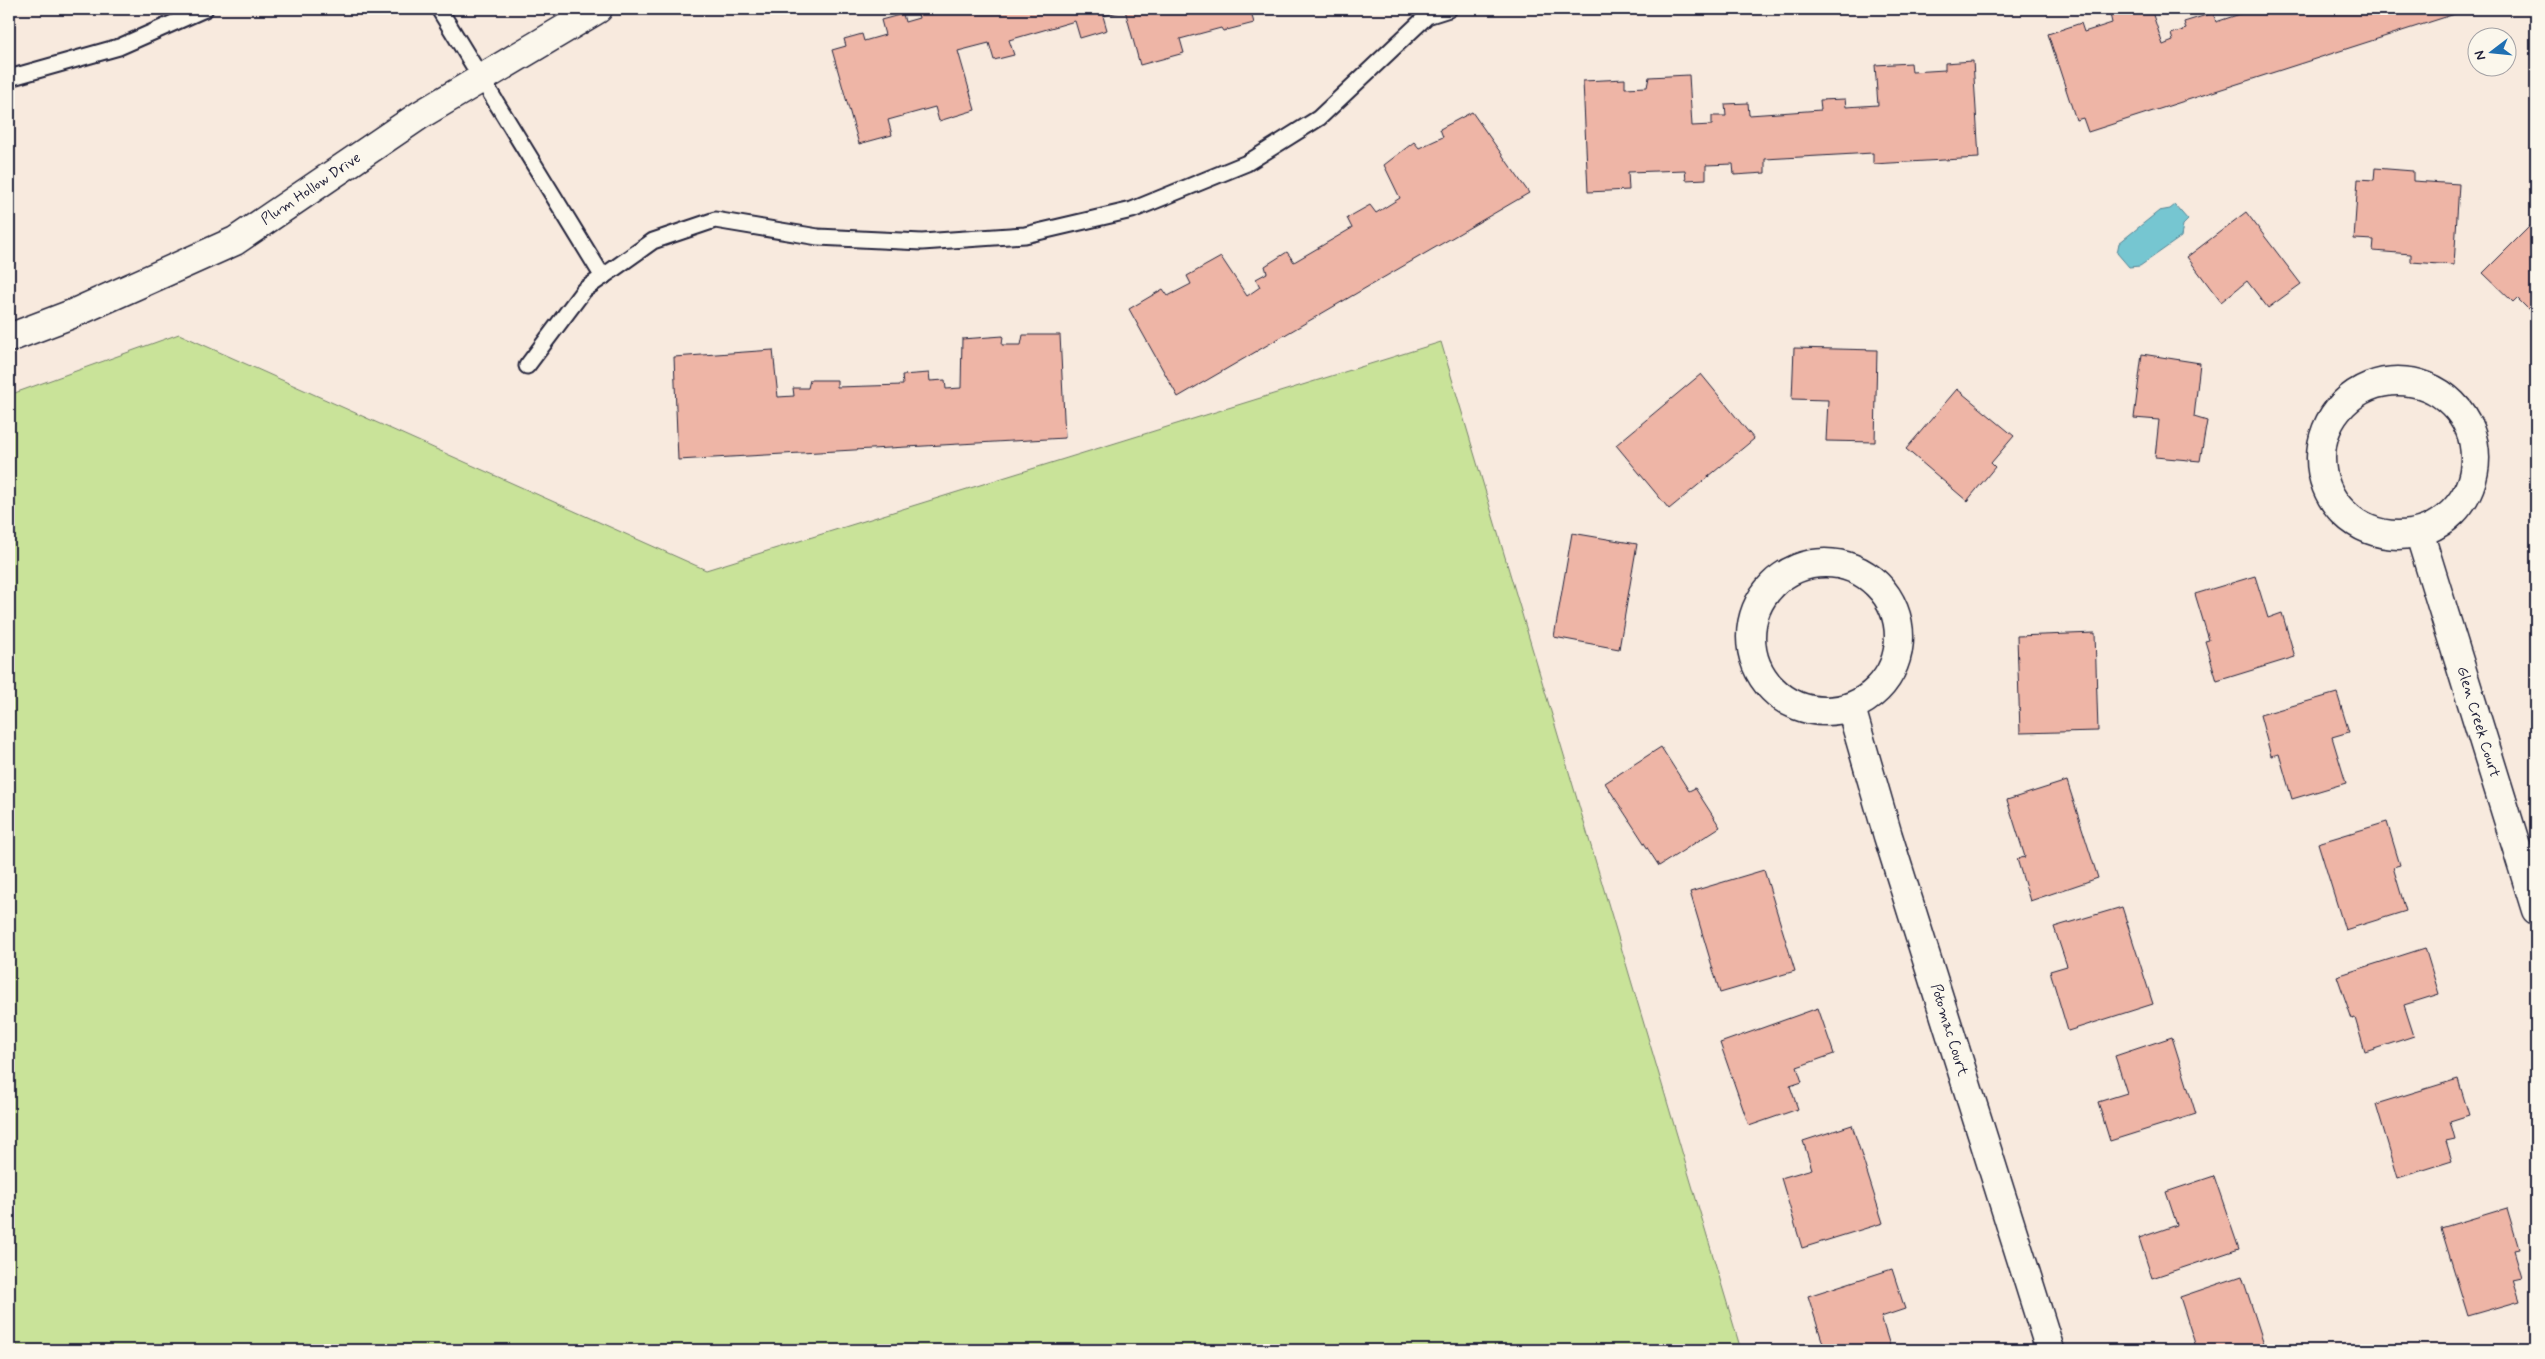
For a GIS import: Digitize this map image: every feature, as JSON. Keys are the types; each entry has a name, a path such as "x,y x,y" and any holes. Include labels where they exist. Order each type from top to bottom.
{"street":[{"name":"Plum Hollow Drive","path":"9,338 72,314 235,241 420,115 598,9"},
{"path":"2377,381 2426,383 2464,414 2477,462 2460,508 2420,535 2370,532 2332,502 2318,454 2336,408 2377,381"},
{"name":"Glen Creek Court","path":"2420,535 2536,910"},
{"path":"1816,562 1852,567 1882,588 1898,620 1898,656 1880,688 1851,708 1815,712 1781,699 1758,672 1750,636 1759,601 1783,574 1816,562"},
{"name":"Potomac Court","path":"1851,708 1888,836 2050,1350"}],"lane":[{"path":"9,78 119,47 205,9"},
{"path":"439,9 603,277"},
{"path":"527,366 584,290 653,241 715,220 818,237 922,242 1025,235 1132,210 1247,163 1319,118 1427,16 1449,9"}],"green space":[{"path":"179,334 706,570 1441,342 1741,1350 9,1350 9,395"}],"water":[{"path":"2175,205 2188,220 2183,225 2181,237 2140,266 2129,267 2117,253 2119,243 2159,211 2170,209"}],"building":[{"path":"1250,9 1254,23 1223,31 1221,28 1180,39 1184,53 1140,65 1125,10 1103,16 1107,30 1080,38 1075,21 1009,40 1014,55 994,60 989,43 958,51 975,110 939,121 935,107 888,120 892,135 859,144 832,50 846,46 844,39 862,34 864,41 885,35 881,20 903,14 905,22 919,18 917,10"},
{"path":"2126,9 2151,9 2163,45 2173,41 2171,34 2186,29 2184,22 2213,13 2216,22 2255,9 2456,9 2458,13 2088,132 2083,118 2076,120 2048,34 2081,23 2084,32 2112,23 2110,14"},
{"path":"1973,61 1979,158 1873,164 1873,153 1765,159 1765,173 1734,175 1733,164 1706,165 1706,179 1686,180 1685,170 1628,172 1629,190 1588,192 1583,81 1625,79 1625,88 1647,87 1649,77 1689,75 1692,126 1712,125 1712,116 1726,116 1725,104 1748,103 1749,115 1821,110 1820,100 1845,99 1846,107 1878,105 1875,65 1911,63 1912,72 1945,70 1945,63"},
{"path":"1472,112 1529,193 1178,397 1129,309 1163,289 1168,296 1191,284 1187,276 1221,257 1247,296 1260,287 1256,279 1267,273 1265,266 1287,252 1294,262 1352,228 1347,218 1370,205 1376,213 1400,198 1384,165 1414,142 1419,148 1443,137 1440,129"},
{"path":"2375,168 2413,171 2413,181 2459,184 2454,265 2411,262 2411,254 2373,251 2374,240 2354,239 2358,179 2374,180"},
{"path":"2246,212 2301,284 2268,308 2247,281 2221,302 2187,257"},
{"path":"2536,220 2536,307 2531,312 2517,298 2513,302 2483,273"},
{"path":"1023,335 1060,335 1065,438 678,460 674,357 773,350 778,397 794,396 793,388 808,388 810,380 837,380 837,387 903,385 902,375 929,373 930,381 945,380 946,389 961,388 962,339 1003,336 1002,345 1021,345"},
{"path":"1794,348 1877,350 1875,442 1826,441 1828,400 1792,399"},
{"path":"2142,354 2200,363 2194,417 2207,421 2200,461 2155,457 2159,420 2134,418"},
{"path":"1701,374 1754,439 1669,509 1616,445"},
{"path":"1957,389 2014,436 1991,463 1995,467 1967,501 1906,449"},
{"path":"1572,533 1637,544 1619,649 1554,637"},
{"path":"2255,576 2268,618 2282,613 2295,657 2217,681 2205,641 2209,640 2195,594"},
{"path":"2095,633 2098,731 2020,733 2017,636"},
{"path":"2337,693 2349,732 2332,737 2346,783 2292,799 2279,754 2271,756 2260,715"},
{"path":"1661,747 1689,791 1695,788 1720,827 1659,866 1605,783"},
{"path":"2067,781 2098,878 2030,901 2017,859 2025,857 2007,800"},
{"path":"2387,822 2400,865 2393,867 2406,911 2345,930 2318,843"},
{"path":"1764,870 1795,971 1720,993 1690,892"},
{"path":"2122,907 2153,1004 2068,1031 2050,971 2067,966 2054,927"},
{"path":"2425,948 2439,994 2404,1005 2414,1036 2365,1052 2355,1018 2352,1019 2337,976"},
{"path":"1818,1008 1834,1054 1797,1067 1802,1082 1790,1086 1798,1109 1749,1126 1720,1043"},
{"path":"2172,1037 2196,1114 2110,1141 2098,1102 2127,1093 2115,1056"},
{"path":"2458,1079 2469,1115 2450,1121 2455,1139 2446,1141 2452,1161 2398,1178 2376,1104"},
{"path":"1852,1125 1883,1223 1802,1248 1781,1178 1812,1169 1803,1141"},
{"path":"2214,1176 2239,1249 2152,1278 2139,1238 2177,1225 2166,1192"},
{"path":"2507,1208 2519,1249 2514,1250 2522,1277 2513,1279 2520,1301 2468,1316 2441,1228"},
{"path":"1892,1269 1905,1309 1881,1317 1891,1349 1825,1350 1808,1296"},
{"path":"2242,1276 2266,1350 2197,1350 2180,1297"}]}
